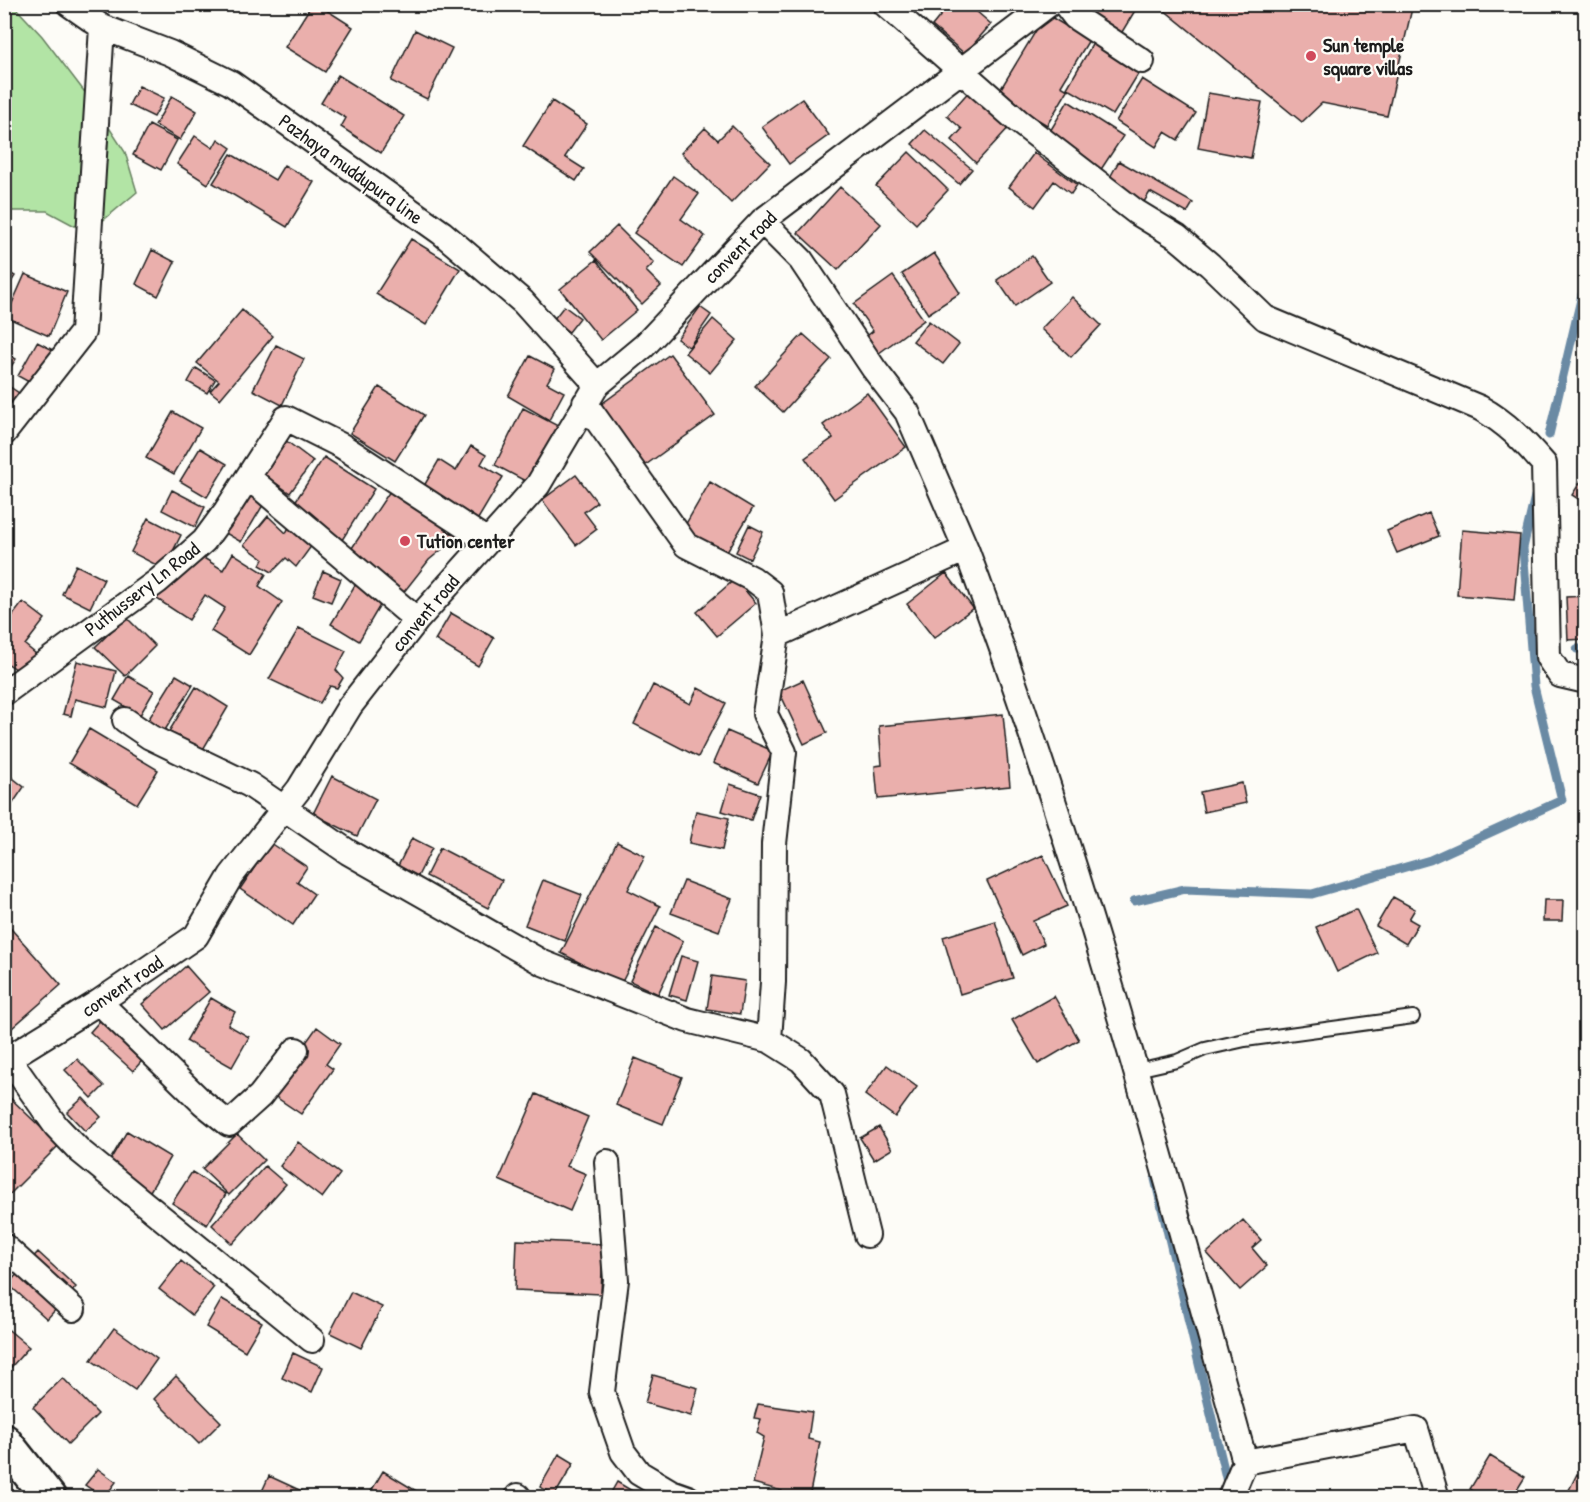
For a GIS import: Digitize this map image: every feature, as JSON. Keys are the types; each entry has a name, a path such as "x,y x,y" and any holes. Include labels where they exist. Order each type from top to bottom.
{"main road":[{"path":"4,1441 49,1497"}],"street":[{"name":"Pazhaya muddupura line","path":"69,4 102,27 170,53 231,83 432,226 523,302 591,394 686,545 753,579 770,592 777,635"},
{"name":"convent road","path":"7,1060 99,1002 196,936 231,876 299,789 350,706 417,620 486,540 538,485 591,394 644,346 762,221 1049,4"},
{"path":"1065,4 1075,16 1142,61"},
{"path":"887,5 1018,122 1136,212 1177,237 1265,318 1480,408 1504,421 1520,436 1544,464 1548,657 1560,675 1586,681"},
{"path":"4,434 83,332 102,27"},
{"path":"762,221 801,260 907,412 966,549 1001,642 1137,1070 1245,1462 1230,1497"},
{"name":"Puthussery Ln Road","path":"4,693 158,581 204,541 286,418 342,446 486,540"},
{"path":"248,477 417,620"},
{"path":"769,1040 773,982 774,844 783,752 765,714 777,635 966,549"},
{"path":"124,720 150,737 250,784 348,852 543,963 687,1020 769,1040 801,1060 832,1094 867,1235"},
{"path":"99,1002 203,1103 229,1124 260,1096 296,1050"},
{"path":"7,1060 56,1126 80,1151 312,1340"},
{"path":"607,1162 616,1280 602,1392 623,1452 639,1473 671,1492 688,1497"},
{"path":"4,1246 73,1309"},
{"path":"1245,1462 1416,1429 1437,1497"}],"lane":[{"path":"1137,1070 1225,1044 1413,1017"}],"green space":[{"path":"4,5 13,5 42,36 93,103 125,152 137,192 88,233 47,211 5,211"}],"building":[{"path":"312,4 317,4 353,27 325,72 285,47"},
{"path":"950,4 968,4 991,24 965,54 932,26"},
{"path":"1085,4 1139,4 1119,37 1080,13"},
{"name":"Sun temple square villas","path":"1166,4 1413,4 1387,116 1322,103 1302,122 1163,9"},
{"path":"1046,14 1089,40 1061,86 1068,90 1047,125 997,95"},
{"path":"415,30 452,48 427,99 391,81"},
{"path":"1093,43 1140,71 1113,115 1067,88"},
{"path":"338,75 404,116 381,153 341,127 346,118 321,103"},
{"path":"1142,79 1196,113 1178,140 1165,132 1156,147 1116,121"},
{"path":"139,86 164,98 154,117 129,105"},
{"path":"972,88 1012,124 976,163 952,140 962,129 947,116"},
{"path":"1208,93 1262,102 1251,158 1198,148"},
{"path":"172,96 197,111 180,140 155,125"},
{"path":"802,99 829,135 789,164 762,127"},
{"path":"552,101 587,124 565,157 584,169 576,181 523,146"},
{"path":"1068,101 1123,136 1100,171 1046,138"},
{"path":"149,125 177,140 161,170 133,155"},
{"path":"732,126 770,163 731,203 681,153 705,128 718,140"},
{"path":"925,130 972,169 959,184 912,144"},
{"path":"195,136 213,148 218,139 231,148 208,184 177,164"},
{"path":"909,152 948,190 916,224 876,186"},
{"path":"1034,153 1077,185 1071,194 1054,181 1035,207 1009,187"},
{"path":"231,154 275,180 284,165 314,182 287,227 213,183"},
{"path":"1119,161 1193,203 1187,213 1150,192 1144,202 1108,181"},
{"path":"673,176 699,194 681,219 705,236 683,267 634,233"},
{"path":"840,187 881,224 838,270 798,233"},
{"path":"617,226 654,263 646,271 661,286 642,304 590,252"},
{"path":"411,239 460,269 426,325 376,294"},
{"path":"152,250 175,262 158,296 136,284"},
{"path":"934,253 960,293 928,314 902,274"},
{"path":"1032,256 1050,282 1015,306 997,280"},
{"path":"596,260 637,310 601,340 560,289"},
{"path":"4,270 15,276 4,293"},
{"path":"25,274 67,292 49,336 6,317"},
{"path":"893,276 924,320 875,356 863,339 873,331 854,304"},
{"path":"1072,297 1101,325 1071,357 1041,329"},
{"path":"564,306 580,318 569,332 553,320"},
{"path":"700,307 711,315 689,347 677,339"},
{"path":"242,310 273,336 220,399 210,391 219,381 197,363"},
{"path":"713,319 737,340 710,373 685,353"},
{"path":"929,321 959,344 943,364 913,341"},
{"path":"803,334 831,359 783,412 755,386"},
{"path":"37,342 57,352 38,387 18,376"},
{"path":"276,345 304,359 282,405 253,390"},
{"path":"4,352 16,359 4,377"},
{"path":"670,354 715,415 640,469 596,408"},
{"path":"530,356 555,369 547,383 564,392 549,420 508,396"},
{"path":"196,368 215,380 207,393 188,382"},
{"path":"4,383 22,395 8,414 4,412"},
{"path":"379,387 424,415 395,461 350,433"},
{"path":"867,393 906,447 834,499 805,458 833,438 823,425"},
{"path":"523,408 558,426 529,483 495,465"},
{"path":"173,412 201,428 174,474 146,458"},
{"path":"281,437 313,461 290,493 257,470"},
{"path":"471,446 486,455 481,464 503,477 475,524 421,491 439,460 456,471"},
{"path":"200,448 227,464 207,497 180,481"},
{"path":"324,457 374,489 342,540 291,508"},
{"path":"1586,473 1586,504 1572,495"},
{"path":"576,475 597,502 584,512 597,529 576,545 542,500"},
{"path":"710,482 753,508 726,554 683,529"},
{"path":"242,486 266,500 241,542 217,528"},
{"name":"Tution center","path":"392,488 463,532 429,560 400,597 350,551"},
{"path":"172,490 205,507 195,527 162,510"},
{"path":"1429,513 1439,536 1397,553 1387,531"},
{"path":"268,516 286,533 290,525 315,541 296,567 286,558 272,572 260,565 263,559 244,545"},
{"path":"148,518 181,535 164,569 131,552"},
{"path":"749,525 763,532 750,559 736,552"},
{"path":"1462,530 1520,535 1514,600 1457,595"},
{"path":"186,547 223,570 233,553 266,574 259,586 282,602 249,655 211,631 225,608 205,595 189,620 154,597"},
{"path":"76,565 104,579 90,608 62,594"},
{"path":"323,571 341,579 331,602 313,595"},
{"path":"946,573 973,608 934,638 907,604"},
{"path":"735,579 756,603 717,636 697,612"},
{"path":"355,585 382,602 359,641 331,624"},
{"path":"1586,596 1586,639 1568,640 1566,597"},
{"path":"23,602 45,619 25,645 36,654 22,673 4,661 4,627"},
{"path":"451,613 494,638 478,666 435,640"},
{"path":"126,617 155,646 125,676 95,647"},
{"path":"299,628 346,651 336,670 343,678 337,688 330,686 320,703 269,679"},
{"path":"77,661 116,671 107,707 75,699 71,716 63,714"},
{"path":"176,675 193,685 162,735 145,725"},
{"path":"128,676 154,691 140,715 114,700"},
{"path":"803,680 827,733 804,744 779,691"},
{"path":"653,685 690,704 698,688 726,703 698,757 634,724"},
{"path":"196,687 228,707 198,758 165,738"},
{"path":"1003,714 1010,786 878,799 875,766 882,765 879,726"},
{"path":"89,729 158,770 137,804 69,763"},
{"path":"727,731 773,751 758,783 713,763"},
{"path":"4,771 24,787 7,812 4,810"},
{"path":"332,776 376,799 357,836 313,814"},
{"path":"1242,783 1246,803 1204,812 1200,792"},
{"path":"730,784 760,794 751,820 722,811"},
{"path":"696,811 729,818 722,850 689,843"},
{"path":"412,838 432,848 418,876 398,866"},
{"path":"617,842 645,856 628,890 660,906 621,984 561,953"},
{"path":"271,843 307,867 297,882 314,894 293,925 240,889"},
{"path":"440,848 502,880 488,908 426,876"},
{"path":"1043,855 1067,906 1033,921 1044,944 1022,955 987,881"},
{"path":"543,880 582,895 565,941 525,925"},
{"path":"684,881 732,899 719,931 671,913"},
{"path":"1393,897 1415,909 1409,919 1418,924 1406,944 1376,926"},
{"path":"1544,900 1563,900 1562,921 1543,921"},
{"path":"1356,909 1377,953 1337,972 1316,927"},
{"path":"4,921 61,985 12,1028 4,1020"},
{"path":"995,921 1013,978 960,994 943,937"},
{"path":"656,927 683,941 658,994 630,981"},
{"path":"681,956 698,961 687,1000 669,995"},
{"path":"186,966 209,992 165,1030 142,1004"},
{"path":"712,976 745,981 740,1014 707,1009"},
{"path":"1054,996 1079,1040 1038,1064 1012,1020"},
{"path":"211,998 235,1012 228,1025 249,1037 232,1067 186,1041"},
{"path":"104,1016 147,1055 133,1071 90,1032"},
{"path":"317,1027 340,1044 326,1064 333,1069 301,1114 270,1093"},
{"path":"635,1058 682,1077 663,1124 616,1105"},
{"path":"77,1059 104,1086 92,1098 65,1070"},
{"path":"887,1065 917,1087 895,1117 865,1095"},
{"path":"4,1092 59,1145 4,1200"},
{"path":"536,1094 588,1117 567,1166 586,1174 570,1211 499,1180"},
{"path":"83,1098 101,1117 85,1131 67,1112"},
{"path":"879,1127 892,1149 874,1160 860,1138"},
{"path":"127,1131 170,1157 149,1193 106,1167"},
{"path":"237,1134 264,1160 229,1195 202,1169"},
{"path":"298,1142 340,1174 322,1198 280,1166"},
{"path":"265,1166 286,1184 232,1244 212,1225"},
{"path":"192,1172 226,1194 207,1225 172,1203"},
{"path":"1243,1220 1261,1240 1252,1248 1267,1266 1240,1290 1207,1253"},
{"path":"517,1240 603,1244 601,1294 515,1290"},
{"path":"38,1252 76,1287 47,1319 8,1284"},
{"path":"181,1261 214,1287 192,1315 159,1289"},
{"path":"351,1292 382,1307 361,1348 330,1333"},
{"path":"222,1299 262,1322 245,1351 206,1327"},
{"path":"4,1326 29,1347 4,1375"},
{"path":"114,1328 157,1359 135,1390 91,1360"},
{"path":"293,1353 323,1367 312,1392 282,1378"},
{"path":"653,1375 698,1388 691,1416 645,1403"},
{"path":"176,1376 221,1422 199,1444 154,1399"},
{"path":"63,1378 98,1414 68,1444 33,1407"},
{"path":"758,1404 812,1412 808,1439 820,1442 809,1498 781,1498 782,1491 753,1483 764,1437 757,1433 761,1419 754,1418"},
{"path":"559,1454 574,1463 555,1495 540,1487"},
{"path":"1490,1456 1525,1477 1512,1498 1484,1498 1470,1489"},
{"path":"98,1469 116,1482 104,1498 85,1485"},
{"path":"383,1471 428,1498 367,1498"},
{"path":"1577,1474 1586,1478 1586,1498 1565,1498"},
{"path":"269,1476 308,1494 307,1498 259,1498"},
{"path":"617,1482 644,1498 608,1498"}],"waterway":[{"path":"1549,435 1586,278"},
{"path":"1134,901 1185,889 1312,894 1430,860 1562,800 1534,686 1523,548 1535,496"},
{"path":"1577,649 1586,649"},
{"path":"1155,1179 1228,1486"}],"place":[{"name":"Sun temple square villas","path":"1311,56"},
{"name":"Tution center","path":"405,541"}]}
